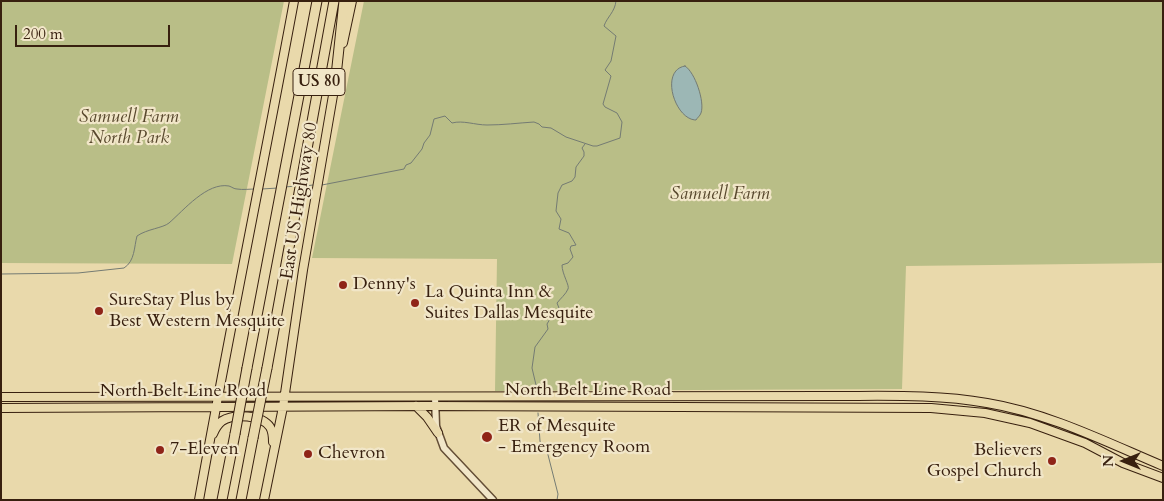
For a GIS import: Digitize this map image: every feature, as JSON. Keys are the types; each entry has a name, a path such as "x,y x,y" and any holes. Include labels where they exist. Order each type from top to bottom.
{"highway":[{"name":"US 80","path":"222,500 317,1"},
{"name":"US 80","path":"241,500 334,1"},
{"path":"336,76 344,1"}],"main road":[{"path":"199,500 216,407 216,397 253,220 294,1"},
{"name":"East US Highway 80","path":"273,460 336,76 352,1"},
{"path":"625,396 625,406"},
{"name":"North Belt Line Road","path":"1,397 934,397 988,402 1034,414 1163,466"},
{"path":"29,397 29,408"},
{"path":"364,406 365,397"},
{"path":"416,406 427,417 438,433"},
{"name":"North Belt Line Road","path":"1,408 625,406 931,408 986,413 1030,423 1085,443 1124,463 1163,478"},
{"path":"210,440 220,423 230,418 246,417 262,420 268,425 273,435 273,460 264,500"}],"street":[{"path":"435,397 438,433 444,448 493,500"}],"green space":[{"name":"Samuell Farm North Park","path":"1,1 284,1 232,264 1,263"},
{"name":"Samuell Farm","path":"364,1 1163,1 1163,263 906,266 902,389 495,391 497,259 312,258"}],"water":[{"path":"685,66 696,81 702,102 701,114 696,120 688,118 682,112 676,104 673,94 673,76 677,69"}],"waterway":[{"path":"322,185 404,169 422,149 430,135 434,119 445,116 452,123 487,125 534,122 542,127 551,128 566,137 593,146 620,138 622,122 617,113 603,104 611,76 605,70 611,61 616,36 604,26 616,1"},
{"path":"536,390 532,368 535,347 548,329 547,324 553,314 559,308 557,303 568,289 562,265 568,263 573,257 570,249 571,246 576,245 569,233 559,229 561,219 556,211 558,193 562,185 572,181 575,177 576,167 584,156 582,148 585,144"},
{"path":"305,186 313,185"},
{"path":"1,274 78,273 124,268 132,258 137,236 169,223 196,198 212,188 229,186 235,189 256,189"},
{"path":"285,187 296,186"},
{"path":"262,189 278,188"},
{"path":"538,413 540,441 541,445 546,447 558,494 557,500"}],"place":[{"name":"Denny's","path":"343,285"},
{"name":"La Quinta Inn & Suites Dallas Mesquite","path":"415,303"},
{"name":"SureStay Plus by Best Western Mesquite","path":"99,311"},
{"name":"ER of Mesquite - Emergency Room","path":"487,437"},
{"name":"7-Eleven","path":"160,450"},
{"name":"Chevron","path":"308,454"},
{"name":"Believers Gospel Church","path":"1052,461"}]}
